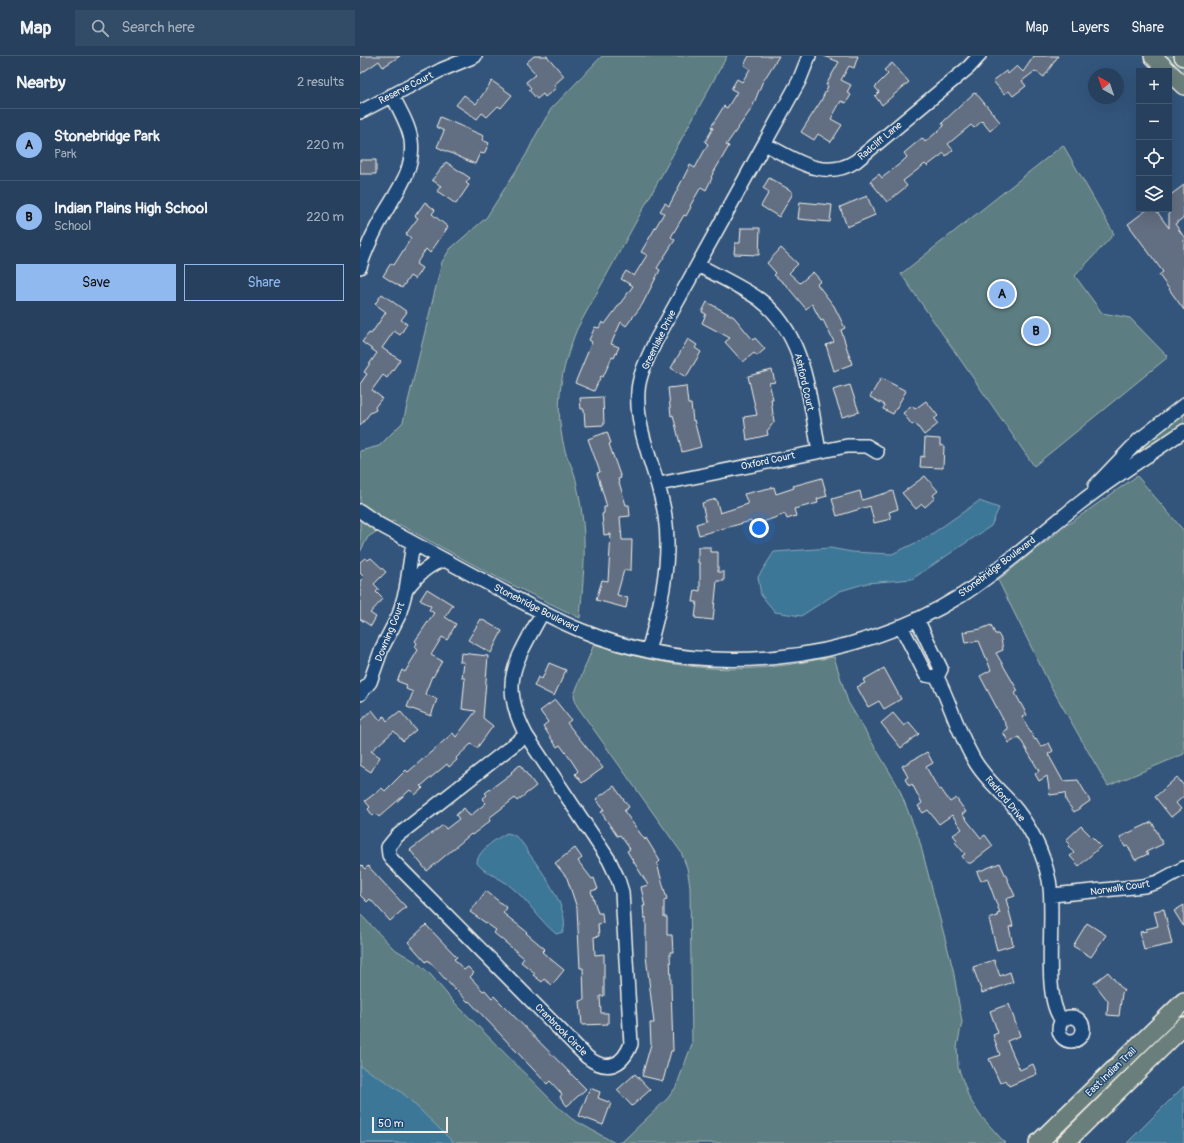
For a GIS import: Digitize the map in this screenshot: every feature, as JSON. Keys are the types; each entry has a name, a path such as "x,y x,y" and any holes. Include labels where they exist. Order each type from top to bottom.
{"main road":[{"path":"1153,56 1164,68"},
{"path":"1172,76 1184,86"},
{"name":"East Indian Trail","path":"1038,1143 1184,1001"},
{"name":"East Indian Trail","path":"1065,1143 1184,1026"}],"street":[{"name":"Reserve Court","path":"360,112 441,70 475,56"},
{"name":"Greenlake Drive","path":"648,651 658,616 667,548 665,516 658,484 640,425 638,390 648,358 655,342 799,81 809,56"},
{"name":"Radcliff Lane","path":"764,144 805,165 818,169 829,171 846,167 856,161 969,67 979,56"},
{"path":"360,267 384,215 405,179 411,159 411,139 406,123 392,96"},
{"name":"Ashford Court","path":"698,265 760,300 781,321 788,331 800,359 819,451"},
{"name":"Stonebridge Boulevard","path":"1082,501 1139,440 1184,404"},
{"name":"Stonebridge Boulevard","path":"363,514 380,525 542,613 581,630 648,651 687,657 767,658 805,654 881,635 917,619 963,594 992,573 1082,501 1184,431"},
{"name":"Oxford Court","path":"658,484 819,451 858,445 867,446 877,452"},
{"name":"Downing Court","path":"360,694 370,682 374,674 382,648 398,615 406,590 413,543"},
{"name":"Downing Court","path":"406,590 412,581 425,569 445,560"},
{"name":"Cranbrook Circle","path":"526,735 397,836 388,847 389,855 398,866 587,1057 600,1066 616,1064 623,1058 631,1044 622,892 609,860 526,735 517,717 512,700 511,687 519,657 542,613"},
{"name":"Radford Drive","path":"917,619 941,669 937,677 973,758 987,778 1019,813 1036,840 1046,866 1052,895 1050,971 1055,1007 1062,1020"},
{"path":"901,626 926,675 937,677"},
{"name":"Norwalk Court","path":"1052,895 1144,886 1158,882 1184,868"}],"green space":[{"path":"602,56 727,56 577,329 566,360 560,390 559,406 562,437 566,454 575,476 583,524 584,559 580,618 500,579 393,521 368,537 360,552 360,451 379,446 403,422 442,262 450,249 486,218 526,155 551,109"},
{"path":"1164,56 1173,56 1184,67 1184,76"},
{"path":"1063,145 1114,234 1075,276 1102,313 1130,318 1168,357 1034,466 901,274"},
{"path":"1184,413 1184,425 1109,475"},
{"path":"1137,476 1184,531 1184,754 1108,786 1050,685 998,580 1063,528"},
{"path":"594,644 654,660 694,667 735,669 766,667 834,657 848,702 898,786 919,839 953,969 962,1022 957,1047 958,1067 969,1098 980,1115 1005,1143 618,1143 623,1141 668,1098 676,1087 692,1044 690,886 687,868 681,852 577,706 574,695"},
{"path":"360,914 393,948 419,964 430,974 452,1000 558,1107 572,1119 615,1143 360,1143"},
{"path":"1184,1008 1184,1018 1056,1143 1046,1143"}],"water":[{"path":"979,501 999,508 991,526 912,579 867,583 840,591 801,616 775,612 761,595 758,577 774,552 830,548 852,552 892,554 926,538"},
{"path":"507,833 516,836 519,839 549,883 560,904 563,914 563,932 556,934 506,883 484,870 477,863 480,854 484,850 498,838"},
{"path":"360,1066 405,1095 454,1143 360,1143"},
{"path":"1184,1086 1184,1143 1127,1143"}],"building":[{"path":"360,56 400,56 383,67 379,61 360,74"},
{"path":"534,56 547,56 564,76 554,85 556,88 545,97 543,94 537,99 529,90 531,88 526,82 536,74 526,63"},
{"path":"749,56 779,56 762,83 752,108 726,145 729,146 711,177 712,178 706,190 701,187 686,216 684,215 671,237 675,240 657,268 660,270 642,305 626,326 621,322 611,344 619,347 614,358 612,357 603,377 601,376 594,391 575,383 592,342 589,340 595,327 599,328 602,322 605,324 633,286 621,279 626,271 634,276 647,255 641,252 664,213 660,211 665,203 669,206 690,165 695,168 708,144 705,142 713,128 711,127 724,106 727,108 737,92 731,89 737,79 742,82 750,69 744,65"},
{"path":"824,56 858,56 854,68 849,66 841,80 851,85 847,92 851,95 846,103 841,101 831,119 842,125 831,142 818,134 814,140 801,132 821,101 828,86 826,85 839,62"},
{"path":"1034,56 1058,56 1044,77 1035,71 1022,81 1026,86 1013,96 1009,91 1004,94 993,81 1006,71 1008,74 1017,66 1023,72"},
{"path":"892,63 909,82 882,105 875,96 879,92 875,87 888,74 884,70"},
{"path":"492,81 512,95 501,108 498,106 487,117 482,113 477,119 456,105 464,95 476,104"},
{"path":"975,92 1000,122 990,131 982,121 974,128 971,125 948,144 953,150 946,156 944,153 927,166 925,164 903,181 907,186 887,202 870,181 879,174 882,178 902,162 907,157 904,153 922,138 925,142 944,126 942,123"},
{"path":"440,117 484,136 482,140 489,143 484,154 480,153 475,164 437,147 444,131 436,127"},
{"path":"360,160 376,160 376,174 360,174"},
{"path":"446,162 470,178 466,183 469,185 456,204 437,191 441,186 432,180"},
{"path":"769,178 792,191 792,195 779,217 761,206 769,192 763,188"},
{"path":"1184,185 1184,217 1175,224 1184,237 1184,310 1159,275 1163,272 1128,224 1144,212 1157,212 1169,228 1169,212 1172,212 1172,194"},
{"path":"867,196 875,215 847,227 840,207"},
{"path":"425,202 435,210 432,214 448,227 430,253 426,249 416,264 422,268 415,279 410,276 402,288 383,276 391,263 394,265 411,238 406,234 418,218 415,216"},
{"path":"800,202 832,205 830,222 798,219"},
{"path":"741,228 760,228 759,255 734,254 735,243 740,243"},
{"path":"781,248 798,264 789,273 800,283 813,272 821,281 817,284 834,306 845,328 841,330 852,364 834,371 826,345 834,342 823,320 821,321 812,304 806,309 786,285 774,275 776,273 767,263"},
{"path":"382,294 407,312 401,320 407,324 400,335 394,331 382,348 400,360 387,378 383,375 372,390 382,398 375,407 376,410 370,413 360,426 360,384 367,374 364,372 377,353 362,342 369,333 371,334 386,312 375,304"},
{"path":"707,302 734,317 753,340 755,338 765,349 757,356 754,353 743,362 725,342 730,338 702,323 706,314 702,312"},
{"path":"688,339 697,345 695,348 701,352 686,377 671,368"},
{"path":"772,370 775,382 769,383 773,399 771,399 774,422 767,431 768,435 747,440 744,417 757,415 748,376"},
{"path":"881,378 906,391 893,414 883,409 885,405 870,397"},
{"path":"850,385 859,412 842,417 833,390"},
{"path":"686,386 688,404 691,404 693,421 694,420 701,447 682,452 673,415 671,416 668,388"},
{"path":"603,397 604,425 585,426 584,409 581,409 580,398"},
{"path":"926,401 938,416 934,419 938,424 924,435 915,423 912,425 903,413 912,406 915,409"},
{"path":"607,432 611,443 609,444 621,478 618,479 626,505 629,505 630,516 620,517 622,540 632,540 631,570 624,570 617,595 628,598 626,608 596,600 602,580 608,581 611,534 604,535 602,514 604,513 604,507 607,507 597,473 600,472 588,439"},
{"path":"925,438 940,439 940,445 944,446 943,468 920,467 921,456 924,457"},
{"path":"925,476 938,491 933,495 935,498 925,507 922,504 916,509 902,493"},
{"path":"822,478 827,496 817,499 818,503 794,509 796,516 787,519 785,514 752,526 751,521 699,535 696,524 706,521 702,503 716,499 720,513 748,504 744,494 774,487 776,494 794,488 793,486"},
{"path":"860,491 862,500 893,491 898,509 889,512 891,519 874,523 870,506 837,516 832,499"},
{"path":"698,547 710,547 710,552 718,552 718,572 724,572 724,581 717,581 713,620 695,618 697,602 693,602 695,590 700,591 700,563 698,563"},
{"path":"365,558 368,560 371,558 386,572 374,584 379,589 376,592 383,599 370,613 376,617 371,626 360,619 360,581 364,577 360,573 360,562"},
{"path":"427,589 453,605 445,617 456,624 447,640 442,637 431,655 442,661 433,677 432,676 425,694 437,699 431,716 407,707 413,692 406,689 407,685 397,681 402,670 405,672 418,650 415,647 417,643 415,641 434,613 429,610 431,606 420,600"},
{"path":"481,619 502,631 491,653 468,640"},
{"path":"991,625 995,634 998,634 1001,639 1003,650 996,653 1018,691 1015,693 1027,715 1022,717 1035,740 1036,739 1041,747 1049,743 1053,751 1048,754 1063,781 1078,780 1090,801 1074,812 1066,801 1065,793 1050,795 1047,776 1039,781 1035,774 1039,771 1019,737 1009,743 1003,732 1008,729 980,676 991,670 979,641 965,643 963,632 981,629"},
{"path":"461,653 488,656 483,718 493,726 477,748 471,744 449,767 447,764 421,786 423,788 415,795 410,790 379,817 376,813 373,816 368,809 370,807 365,801 382,788 385,791 406,770 408,772 453,733 456,737 476,711 462,709 465,678 462,678 464,662 460,662"},
{"path":"549,663 566,670 554,696 534,686 538,677 542,679"},
{"path":"884,668 901,699 884,709 879,701 868,707 857,687 865,683 863,680"},
{"path":"555,700 571,720 567,723 603,768 582,783 575,774 578,771 571,760 560,745 557,747 543,726 548,722 540,711"},
{"path":"372,710 380,720 384,716 387,721 400,711 416,730 403,741 394,731 371,751 380,757 371,772 360,765 360,721"},
{"path":"893,713 904,726 909,722 919,734 901,748 881,723"},
{"path":"927,752 933,763 926,767 939,790 941,789 950,802 956,798 966,812 962,814 981,838 985,835 993,846 971,863 967,863 962,856 965,854 955,842 957,840 953,835 962,829 952,815 939,824 928,810 923,813 918,806 922,803 912,784 909,786 905,779 908,777 902,766"},
{"path":"520,765 536,786 517,801 515,798 489,818 490,821 472,835 471,834 427,871 410,850 443,825 446,829 459,819 456,815 464,808 470,816 486,803 482,799 487,795 485,793 512,773 511,772"},
{"path":"1177,777 1184,786 1184,796 1176,803 1181,809 1171,817 1155,797"},
{"path":"614,786 629,807 624,811 645,840 646,838 660,861 657,864 667,899 664,900 664,917 667,917 667,935 672,935 673,952 670,952 673,1051 671,1051 663,1081 642,1076 651,1044 650,1023 654,1023 646,956 646,917 644,918 643,906 645,906 641,887 648,885 627,851 630,849 620,835 617,836 601,812 604,810 596,799"},
{"path":"1152,822 1163,844 1146,852 1148,854 1135,860 1128,846 1125,847 1120,837"},
{"path":"1081,826 1101,846 1079,866 1070,856 1074,853 1068,846 1070,844 1066,840"},
{"path":"575,848 582,858 578,861 592,879 594,878 598,889 591,891 598,913 602,913 603,923 598,924 599,936 594,937 595,955 604,954 604,996 600,996 601,1013 608,1013 608,1024 582,1025 580,1001 584,1000 583,968 580,968 577,908 567,878 555,863"},
{"path":"1000,863 1015,896 1006,899 1013,926 1009,927 1013,945 997,950 989,919 998,916 997,914 1000,913 987,878 981,881 977,872"},
{"path":"360,864 365,869 368,866 406,907 390,921 370,899 367,902 360,895"},
{"path":"486,891 507,908 503,913 527,932 526,933 545,949 542,952 564,970 552,985 544,979 542,982 533,975 535,973 521,962 524,958 494,933 496,930 470,912"},
{"path":"1184,905 1184,927 1174,911"},
{"path":"1164,909 1172,944 1144,950 1140,932 1147,931 1146,929 1158,926 1154,911"},
{"path":"1087,923 1106,935 1091,957 1073,946"},
{"path":"426,925 457,957 454,959 464,970 468,967 474,973 470,977 483,991 485,990 492,998 494,996 586,1089 567,1106 560,1097 562,1094 550,1081 547,1084 469,1001 468,1002 456,989 455,990 428,960 426,962 408,942"},
{"path":"994,960 1000,976 1010,972 1013,982 982,993 973,967"},
{"path":"1108,972 1124,991 1122,993 1119,1016 1107,1015 1108,1001 1094,983"},
{"path":"1009,1004 1020,1036 1007,1041 1020,1070 1033,1064 1037,1074 1009,1086 1006,1080 1000,1083 989,1059 1000,1055 993,1035 998,1033 990,1011"},
{"path":"635,1074 650,1090 632,1106 617,1090"},
{"path":"590,1088 600,1092 598,1098 611,1103 603,1125 579,1116"}],"place":[{"name":"Stonebridge Park","path":"1002,294"},
{"name":"Indian Plains High School","path":"1036,331"}]}
